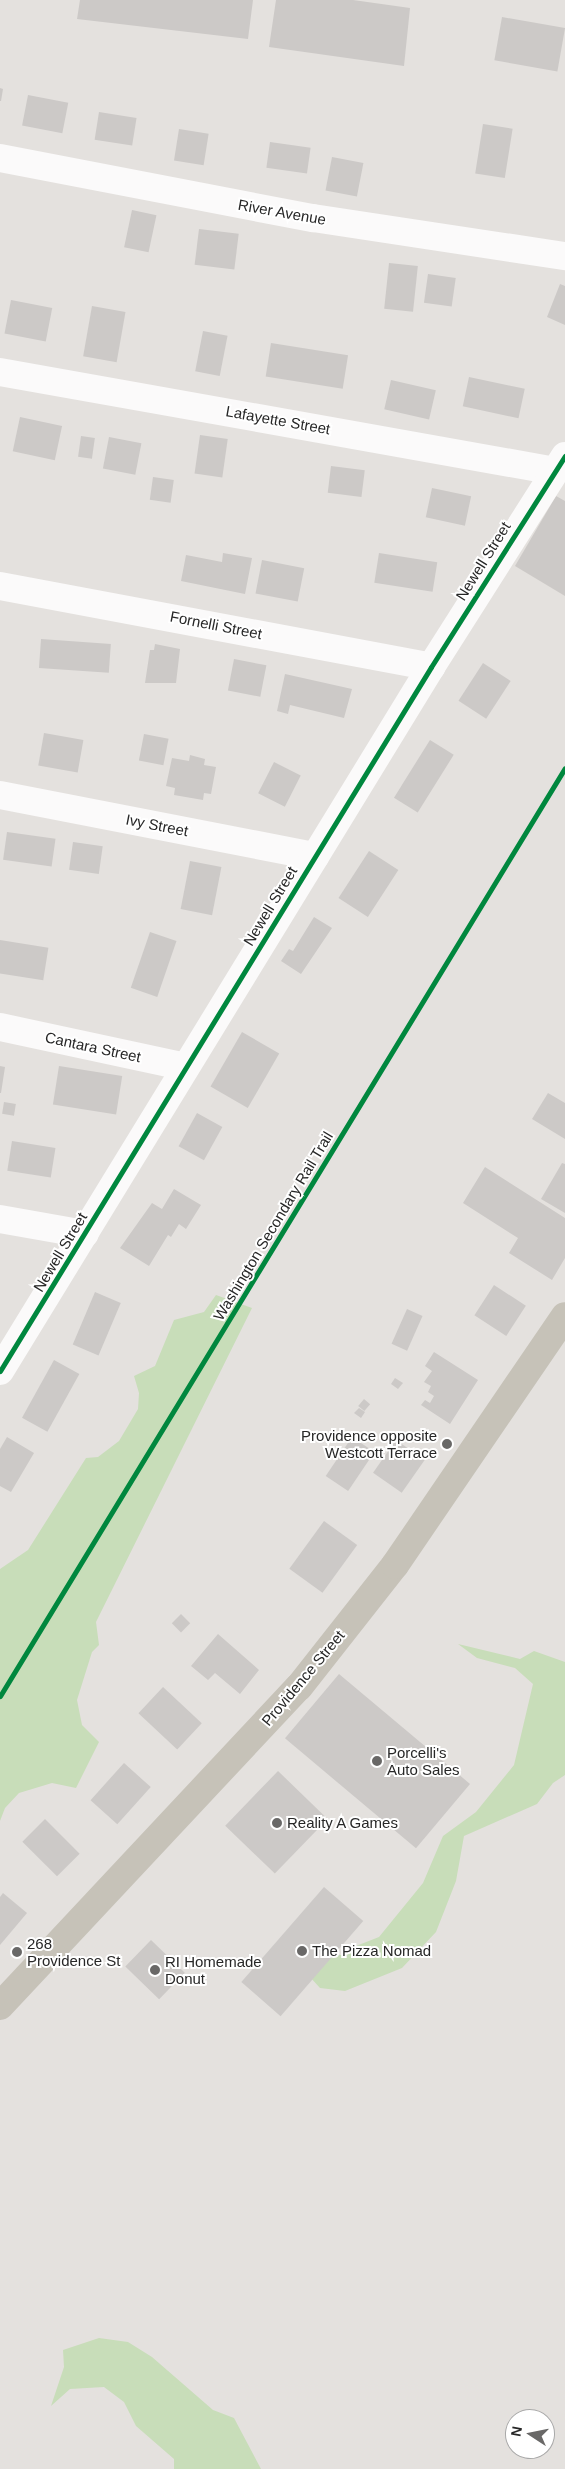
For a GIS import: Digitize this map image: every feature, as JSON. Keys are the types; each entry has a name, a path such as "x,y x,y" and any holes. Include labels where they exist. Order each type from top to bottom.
{"main road":[{"name":"Providence Street","path":"0,2006 299,1687 395,1565 565,1316"}],"street":[{"name":"River Avenue","path":"0,158 313,218 565,256"},
{"name":"Lafayette Street","path":"0,372 560,463"},
{"name":"Newell Street","path":"0,1371 431,667 560,463"},
{"name":"Fornelli Street","path":"0,586 431,667"},
{"name":"Ivy Street","path":"0,794 315,856"},
{"name":"Cantara Street","path":"0,1027 186,1068"},
{"path":"0,1219 85,1234"}],"green space":[{"path":"216,1295 252,1308 96,1622 99,1645 92,1652 77,1700 82,1725 99,1742 76,1788 52,1783 19,1793 5,1808 0,1821 0,1569 28,1550 86,1458 98,1457 119,1441 138,1409 139,1393 134,1376 155,1366 174,1320 204,1312"},
{"path":"458,1644 520,1659 534,1651 565,1662 565,1775 553,1783 537,1804 464,1836 456,1881 436,1932 402,1968 345,1991 320,1988 310,1977 333,1937 337,1955 347,1955 356,1946 379,1937 423,1883 443,1836 476,1812 514,1765 533,1684 515,1668 477,1658"},
{"path":"99,2338 128,2342 152,2357 213,2410 234,2418 261,2469 174,2469 174,2459 136,2426 124,2402 104,2387 70,2389 51,2406 64,2367 63,2350"}],"building":[{"path":"80,0 253,0 248,39 77,19"},
{"path":"276,0 353,0 410,8 404,66 269,47"},
{"path":"502,17 565,28 557,71 494,60"},
{"path":"0,88 3,89 1,101 0,101"},
{"path":"28,95 68,103 62,133 22,125"},
{"path":"99,112 137,118 132,146 95,140"},
{"path":"483,124 513,129 505,178 475,173"},
{"path":"179,129 209,134 204,165 174,161"},
{"path":"270,142 311,148 307,173 266,168"},
{"path":"332,157 363,163 357,196 326,190"},
{"path":"132,210 156,215 149,252 124,247"},
{"path":"199,229 239,234 234,270 195,265"},
{"path":"389,263 418,266 413,312 384,309"},
{"path":"428,274 456,278 452,307 424,303"},
{"path":"560,284 565,286 565,325 547,317"},
{"path":"11,300 52,308 46,341 5,333"},
{"path":"92,306 125,312 117,362 83,356"},
{"path":"203,331 228,336 220,376 195,371"},
{"path":"271,343 348,355 343,389 266,377"},
{"path":"469,377 525,389 519,418 463,406"},
{"path":"391,380 436,390 429,420 384,409"},
{"path":"20,417 62,426 55,460 13,451"},
{"path":"200,435 228,439 222,478 195,474"},
{"path":"81,436 95,438 92,459 78,457"},
{"path":"109,437 141,443 135,475 103,468"},
{"path":"331,466 365,470 361,497 328,493"},
{"path":"153,477 174,480 171,503 150,500"},
{"path":"432,488 471,496 465,526 426,517"},
{"path":"556,496 565,501 565,596 515,566"},
{"path":"223,553 252,558 245,594 181,581 186,555 222,562"},
{"path":"379,553 437,562 433,592 374,583"},
{"path":"262,560 304,568 298,602 256,593"},
{"path":"41,639 111,644 109,673 39,668"},
{"path":"155,644 180,649 176,683 145,683 150,650 154,650"},
{"path":"234,659 266,665 260,697 228,690"},
{"path":"483,663 511,681 486,719 458,701"},
{"path":"285,674 352,689 344,718 290,705 288,714 277,711"},
{"path":"44,733 83,740 78,772 38,765"},
{"path":"144,734 169,739 163,765 139,761"},
{"path":"430,740 454,755 418,813 394,798"},
{"path":"190,755 205,759 204,765 216,767 211,794 204,793 203,800 174,795 175,788 166,786 172,758 189,761"},
{"path":"274,762 301,776 285,807 258,793"},
{"path":"7,832 56,839 52,867 3,860"},
{"path":"73,842 103,846 99,874 69,870"},
{"path":"369,851 398,870 368,917 339,898"},
{"path":"190,861 221,867 212,915 181,909"},
{"path":"314,917 332,928 301,974 281,961 289,949 293,951"},
{"path":"150,932 176,941 157,997 131,988"},
{"path":"0,940 48,948 43,980 0,973"},
{"path":"242,1032 279,1054 248,1108 210,1087"},
{"path":"0,1066 5,1067 1,1093 0,1093"},
{"path":"59,1066 122,1076 116,1115 53,1105"},
{"path":"548,1093 565,1103 565,1139 532,1119"},
{"path":"4,1102 16,1104 14,1116 2,1114"},
{"path":"197,1113 222,1127 204,1160 179,1146"},
{"path":"12,1141 55,1148 51,1178 7,1171"},
{"path":"562,1163 565,1164 565,1213 541,1199"},
{"path":"485,1167 565,1218 565,1258 552,1280 509,1253 518,1238 463,1203"},
{"path":"174,1189 201,1205 186,1229 179,1224 171,1237 168,1235 149,1266 120,1248 152,1203 162,1209"},
{"path":"494,1285 526,1306 506,1336 474,1315"},
{"path":"95,1292 121,1303 99,1355 73,1344"},
{"path":"407,1309 423,1316 407,1351 392,1344"},
{"path":"434,1352 478,1380 450,1424 421,1405 425,1400 430,1403 434,1396 428,1392 431,1386 424,1382 432,1371 425,1366"},
{"path":"54,1360 79,1374 47,1432 22,1418"},
{"path":"395,1378 403,1383 398,1389 391,1384"},
{"path":"364,1399 370,1404 364,1411 358,1406"},
{"path":"359,1408 365,1412 361,1418 354,1413"},
{"path":"7,1437 34,1453 11,1492 0,1486 0,1449"},
{"path":"352,1437 374,1452 348,1491 326,1476"},
{"path":"396,1440 425,1460 402,1493 373,1473"},
{"path":"324,1521 357,1545 322,1593 289,1569"},
{"path":"181,1614 190,1623 181,1632 172,1623"},
{"path":"218,1634 259,1670 240,1694 215,1673 208,1680 191,1666"},
{"name":"Porcelli's Auto Sales","path":"339,1674 470,1784 416,1848 285,1738"},
{"path":"163,1687 202,1723 177,1749 138,1713"},
{"path":"124,1763 151,1787 117,1824 91,1800"},
{"name":"Reality A Games","path":"278,1771 328,1819 275,1874 225,1826"},
{"path":"45,1819 80,1854 57,1876 22,1842"},
{"name":"The Pizza Nomad","path":"324,1887 363,1921 281,2016 241,1982"},
{"path":"3,1893 27,1913 0,1945 0,1897"},
{"name":"RI Homemade Donut","path":"151,1940 185,1973 159,1999 125,1967"}],"cycle path":[{"path":"0,1371 431,667 565,456"},
{"name":"Washington Secondary Rail Trail","path":"0,1696 565,768"}],"place":[{"name":"Providence opposite Westcott Terrace","path":"447,1444"},
{"name":"Porcelli's Auto Sales","path":"377,1761"},
{"name":"Reality A Games","path":"277,1823"},
{"name":"The Pizza Nomad","path":"302,1951"},
{"name":"268 Providence St","path":"17,1952"},
{"name":"RI Homemade Donut","path":"155,1970"}]}
